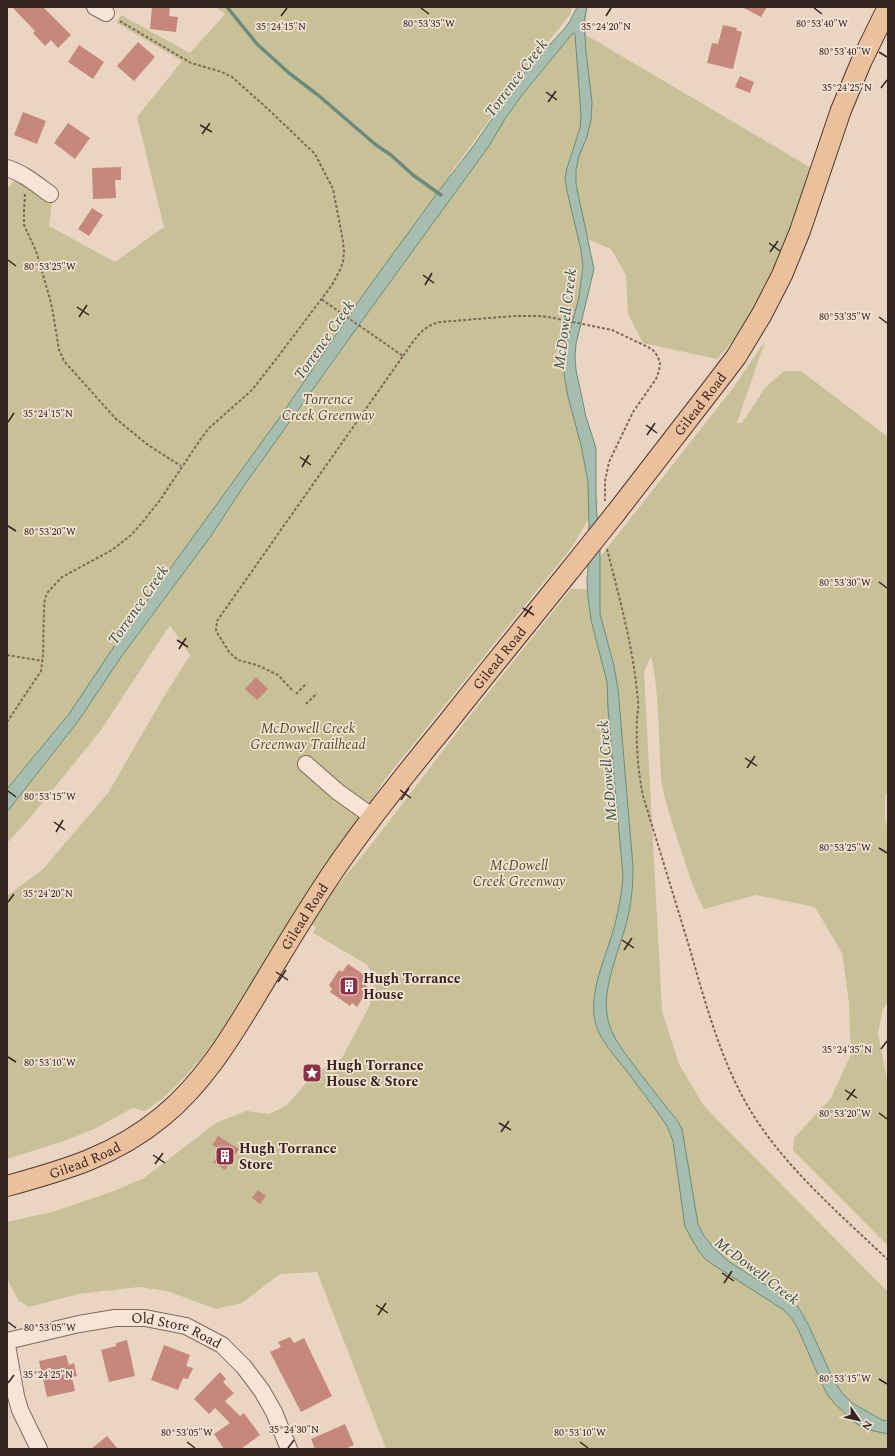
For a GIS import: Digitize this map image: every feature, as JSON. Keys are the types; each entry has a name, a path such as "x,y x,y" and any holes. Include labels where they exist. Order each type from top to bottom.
{"main road":[{"name":"Gilead Road","path":"7,1186 51,1174 104,1154 133,1138 156,1121 202,1077 227,1043 336,867 373,817 571,569 610,509 718,382 736,357 762,314 788,260 800,231 842,110 862,60 886,15"}],"street":[{"path":"7,168 27,177 50,194"},
{"path":"306,764 338,792 373,817"},
{"name":"Old Store Road","path":"7,1341 79,1324 115,1318 145,1318 186,1326 222,1345 244,1367 262,1391 274,1412 289,1449"},
{"path":"7,1346 20,1410 39,1449"}],"path":[{"path":"7,722 41,671 43,661 44,608 45,598 48,592 62,577 112,550 123,542 141,524 164,494 192,450 208,430 252,390 332,285 340,270 344,251 333,189 315,154 300,139 232,77 222,72 191,63 101,10"},
{"path":"27,177 24,225 36,251 54,313 59,350 62,358 115,418 148,445 181,466"},
{"path":"321,299 403,356"},
{"path":"292,690 278,675 257,665 238,660 229,652 216,630 217,621 421,331 431,324 508,317 548,317 612,330 648,347 658,357 660,363 656,379 633,412 609,462 605,481 610,509"},
{"path":"606,544 626,625 639,704 637,719 638,756 643,796 708,1012 728,1066 749,1108 795,1169 888,1260"},
{"path":"7,655 43,661"},
{"path":"296,694 307,683"},
{"path":"306,704 317,693"}],"green space":[{"name":"Torrence Creek Greenway","path":"216,7 572,7 570,15 518,77 450,174 461,179 507,109 587,7 586,35 813,169 788,244 747,325 717,359 643,343 628,314 626,275 611,249 587,239 588,277 569,350 598,503 572,547 383,782 366,811 321,874 277,941 223,1028 203,1056 180,1082 163,1098 145,1111 133,1108 94,1129 64,1141 7,1159 7,896 43,869 108,793 160,703 190,655 170,625 101,730 30,818 7,843 7,189 17,177 52,200 49,226 115,262 164,227 137,117 182,61 117,23 121,15 190,53 225,14"},
{"name":"McDowell Creek Greenway","path":"765,341 737,423 742,423 765,388 784,371 801,371 888,437 888,792 885,796 885,819 888,831 888,1002 883,1009 878,1033 888,1084 888,1246 793,1150 794,1138 831,1098 851,1054 849,1003 842,953 815,907 756,895 704,909 690,876 664,793 661,777 656,686 651,656 644,672 662,1011 679,1064 704,1106 888,1292 888,1449 386,1449 317,1272 280,1274 242,1303 216,1309 167,1291 139,1287 78,1294 29,1307 19,1301 9,1283 7,1275 7,1222 52,1212 114,1191 144,1178 216,1123 246,1111 269,1114 287,1105 314,1074 342,1058 370,1005 375,976 366,964 313,933 316,927 307,923 374,841 464,723 571,589 588,589 596,562 733,388"}],"shaded area":[{"path":"577,7 587,7 584,21 592,102 591,120 587,137 579,156 576,170 576,184 594,269 576,344 575,357 576,370 586,417 596,448 596,504 600,548 600,614 614,666 618,689 633,867 629,913 609,982 606,1004 607,1014 612,1031 621,1047 677,1120 682,1129 698,1224 704,1236 728,1261 797,1305 808,1324 833,1379 842,1393 852,1403 882,1420 888,1421 888,1434 865,1429 854,1422 834,1403 822,1384 798,1329 784,1310 712,1264 705,1259 698,1250 685,1227 673,1141 667,1126 605,1043 599,1033 595,1020 595,992 616,918 623,876 608,709 607,682 591,620 588,597 588,482 564,374 565,349 579,297 583,267 581,250 565,178 580,128 581,115 575,34 573,33 522,95 505,119 489,146 243,487 211,536 121,657 79,720 7,812 7,789 69,714 117,642 280,417 363,295 474,145 523,74 565,28"}],"building":[{"path":"12,7 43,7 71,35 58,48 51,40 45,46 33,33 35,31"},
{"path":"152,7 170,7 169,16 178,17 176,32 150,29"},
{"path":"742,7 767,7 761,17"},
{"path":"723,25 737,28 736,30 742,32 733,69 707,63 712,43 718,44"},
{"path":"138,42 155,57 134,81 117,66"},
{"path":"79,45 104,62 93,79 68,62"},
{"path":"740,76 754,82 750,93 735,87"},
{"path":"23,112 46,121 37,144 14,135"},
{"path":"68,123 90,138 75,159 54,143"},
{"path":"121,167 121,180 115,180 116,198 93,199 92,168"},
{"path":"92,208 103,215 89,236 78,229"},
{"path":"256,677 268,689 257,700 245,689"},
{"name":"Hugh Torrance House","path":"348,964 369,978 365,985 369,988 357,1007 352,1003 350,1006 330,992 332,989 329,985 339,970 342,972"},
{"name":"Hugh Torrance Store","path":"218,1136 239,1149 225,1170 213,1162 221,1150 212,1145"},
{"path":"258,1190 266,1196 260,1204 252,1198"},
{"path":"290,1337 294,1343 304,1338 332,1396 301,1412 270,1352 281,1347 278,1342"},
{"path":"127,1340 135,1376 109,1382 101,1350 116,1346 116,1343"},
{"path":"164,1345 190,1355 186,1366 193,1368 188,1379 183,1378 178,1390 151,1380"},
{"path":"66,1355 69,1365 74,1363 77,1376 72,1377 75,1391 47,1397 39,1361"},
{"path":"220,1372 226,1379 223,1382 234,1393 225,1401 240,1416 244,1413 260,1435 241,1449 224,1449 214,1434 230,1423 215,1408 209,1414 194,1399"},
{"path":"345,1424 354,1445 345,1449 315,1449 311,1439"},
{"path":"107,1436 118,1449 91,1449"}],"waterway":[{"path":"227,7 257,44 289,73 318,95 376,145 391,155 413,175 441,195"}],"place":[{"name":"Hugh Torrance House","path":"349,986"},
{"name":"Hugh Torrance House & Store","path":"312,1073"},
{"name":"Hugh Torrance Store","path":"225,1156"}],"water label":[{"name":"Torrence Creek","path":"516,78"},
{"name":"McDowell Creek","path":"565,319"},
{"name":"Torrence Creek","path":"324,340"},
{"name":"Torrence Creek","path":"138,605"},
{"name":"McDowell Creek","path":"607,771"},
{"name":"McDowell Creek","path":"757,1271"}],"park label":[{"name":"McDowell Creek Greenway Trailhead","path":"308,736"}]}
